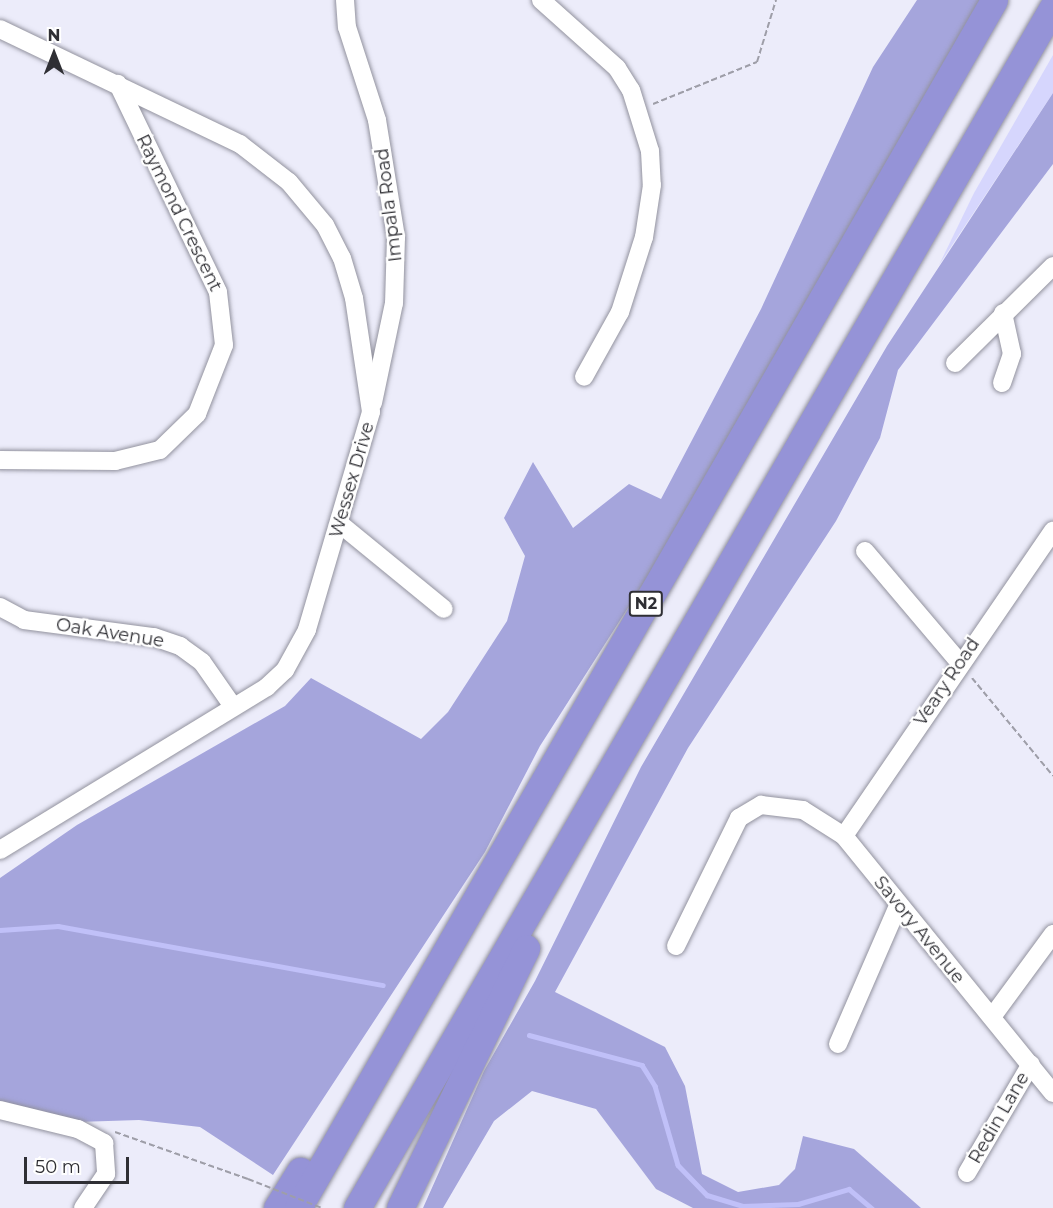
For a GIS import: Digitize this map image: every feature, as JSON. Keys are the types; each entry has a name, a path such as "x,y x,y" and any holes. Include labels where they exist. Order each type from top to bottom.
{"highway":[{"name":"N2","path":"298,1208 994,0"},
{"path":"357,1208 1053,7"},
{"path":"400,1208 601,802 611,768"},
{"path":"277,1208 521,807 549,771"}],"street":[{"name":"Impala Road","path":"345,0 347,27 377,120 396,237 394,303 371,412"},
{"path":"541,0 617,68 638,111 650,151 649,212 620,312 584,377"},
{"name":"Wessex Drive","path":"0,29 118,84 265,160 325,225 354,298 371,412 340,524 296,655 267,687 232,705 0,850"},
{"name":"Raymond Crescent","path":"0,460 115,461 160,450 197,414 224,345 218,292 118,84"},
{"path":"955,363 1053,266"},
{"path":"1002,383 1012,354 1003,313"},
{"path":"340,524 444,609"},
{"name":"Veary Road","path":"844,836 959,662 1053,531"},
{"path":"865,551 959,662"},
{"name":"Oak Avenue","path":"0,607 24,620 154,637 180,646 202,662 232,705"},
{"name":"Savory Avenue","path":"676,945 728,835 739,818 761,805 802,810 844,836 898,906 1053,1093"},
{"path":"838,1044 898,906"},
{"path":"992,1017 1053,935"},
{"name":"Redin Lane","path":"967,1173 1031,1064"},
{"path":"0,1110 96,1136 104,1143 109,1162 82,1208"}],"path":[{"path":"638,111 757,62 776,0"},
{"path":"959,662 1053,776"},
{"path":"96,1136 121,1131 322,1208"}],"shaded area":[{"path":"917,0 982,0 668,545 540,746 485,852 273,1175 200,1127 139,1120 77,1122 0,1104 0,878 77,825 285,706 311,678 421,739 448,712 507,621 525,556 504,518 533,462 573,528 629,484 661,499 761,309 873,67"},
{"path":"1053,55 1053,93 939,265 974,193"},
{"path":"1053,93 1053,164 898,370 880,438 836,521 688,748 555,992 665,1047 685,1086 702,1174 738,1192 779,1185 795,1169 803,1136 854,1149 921,1208 693,1208 656,1189 596,1109 532,1091 494,1121 443,1208 423,1208 484,1071 535,981 641,767 887,346"}],"waterway":[{"path":"0,930 58,926 383,985"},
{"path":"529,1035 642,1065 655,1086 678,1165 707,1195 742,1206 798,1204 849,1189 872,1208"}]}
